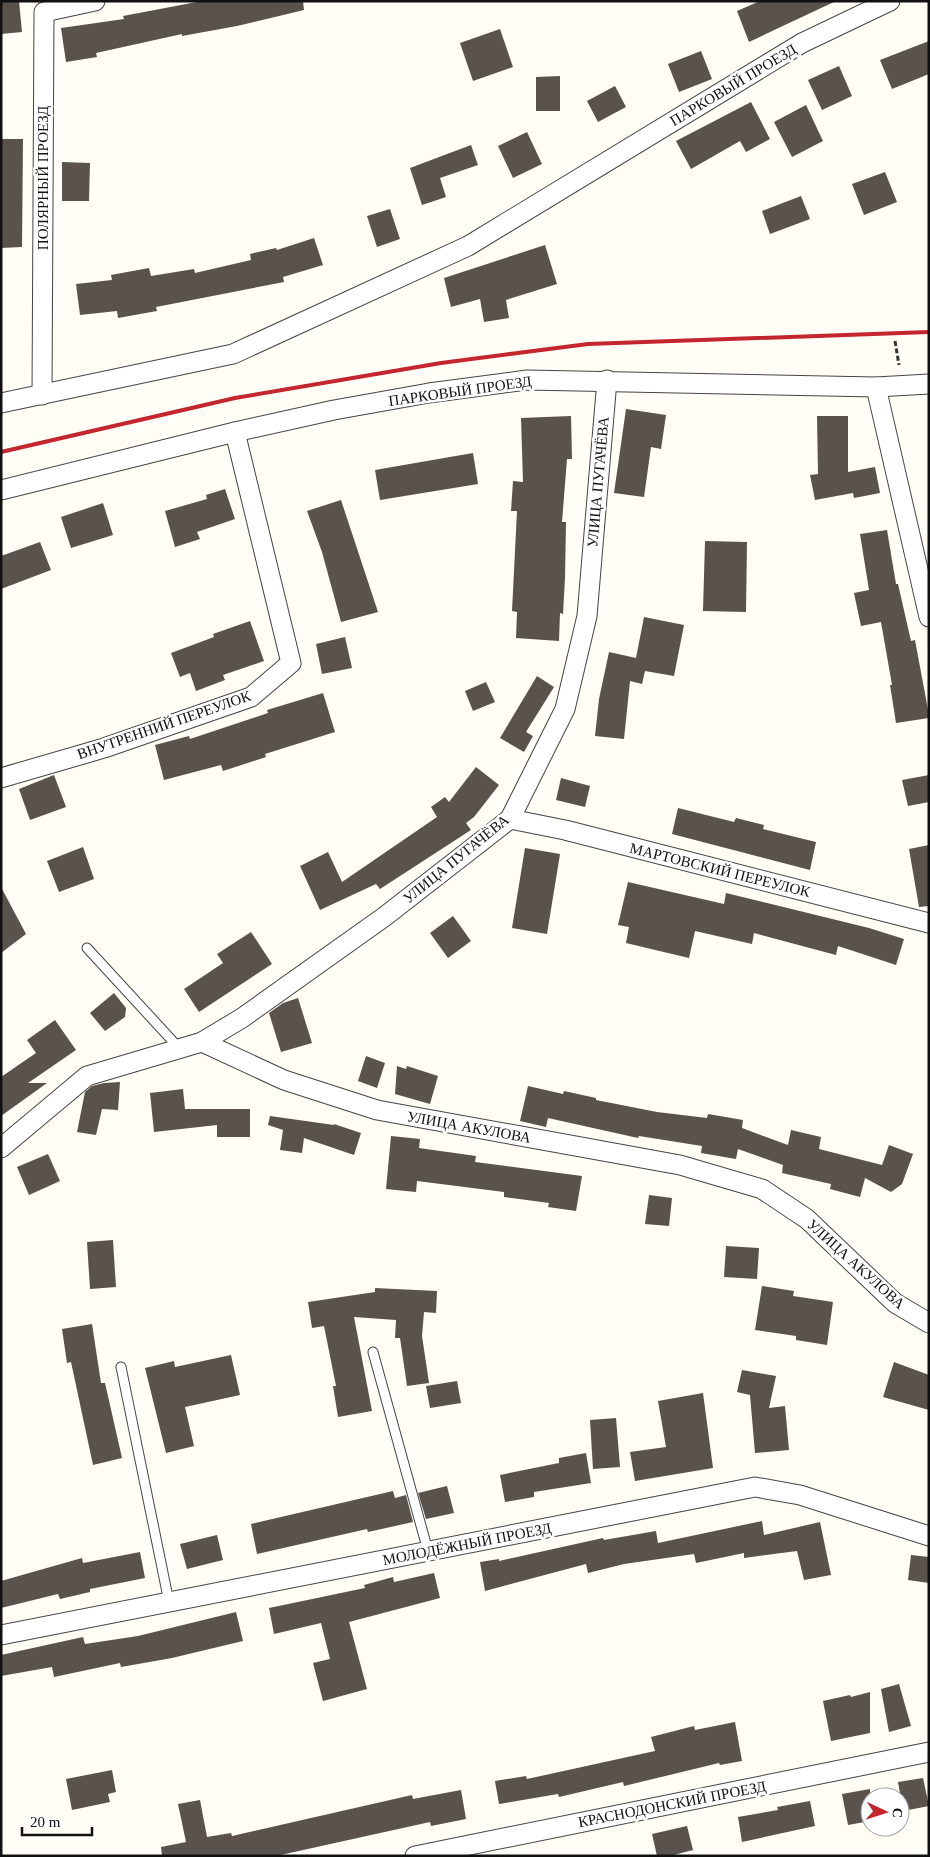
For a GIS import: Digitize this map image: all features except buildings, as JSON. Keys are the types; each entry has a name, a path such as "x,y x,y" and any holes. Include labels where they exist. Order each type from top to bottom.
{"street":[{"name":"ПОЛЯРНЫЙ ПРОЕЗД","path":"42,395 44,12 95,1"},
{"name":"ПАРКОВЫЙ ПРОЕЗД","path":"1,403 233,354 468,246 802,43 890,1"},
{"name":"ПАРКОВЫЙ ПРОЕЗД","path":"1,490 235,432 334,410 527,380 606,380 876,387 929,384"},
{"name":"УЛИЦА ПУГАЧЁВА","path":"202,1042 242,1018 376,922 510,818 565,709 587,616 606,380"},
{"path":"876,387 929,617"},
{"name":"ВНУТРЕННИЙ ПЕРЕУЛОК","path":"1,778 104,748 251,697 291,663 235,432"},
{"name":"МАРТОВСКИЙ ПЕРЕУЛОК","path":"510,818 565,830 929,924"},
{"path":"1,1148 87,1076 202,1042"},
{"name":"УЛИЦА АКУЛОВА","path":"202,1042 284,1080 378,1110 680,1165 762,1189 808,1219 895,1303 929,1323"},
{"name":"МОЛОДЁЖНЫЙ ПРОЕЗД","path":"1,1635 755,1487 800,1495 929,1536"},
{"name":"КРАСНОДОНСКИЙ ПРОЕЗД","path":"415,1856 929,1752"}],"lane":[{"path":"87,948 180,1048"},
{"path":"373,1352 428,1551"},
{"path":"121,1367 169,1602"}],"railway":[{"path":"1,452 235,398 441,363 510,354 588,344 929,332"}]}
